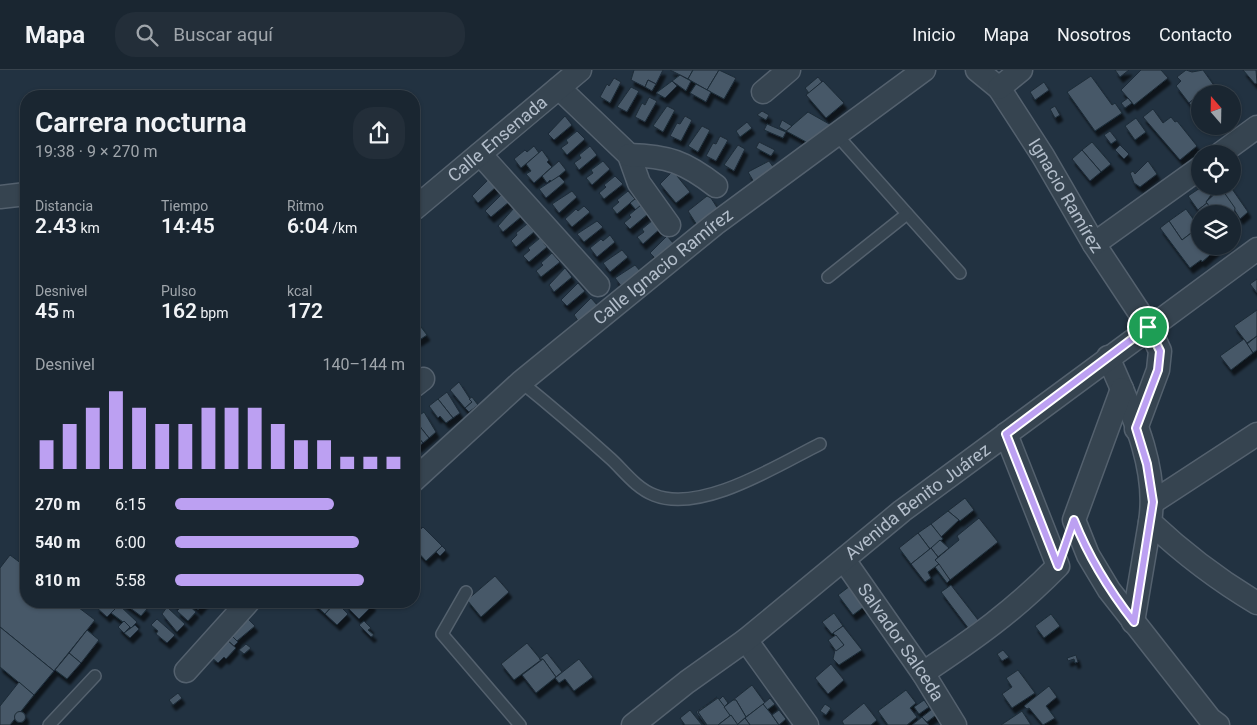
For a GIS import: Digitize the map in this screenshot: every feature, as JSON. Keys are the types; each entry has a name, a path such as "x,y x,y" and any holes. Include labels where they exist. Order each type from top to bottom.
{"street":[{"name":"Calle Ensenada","path":"420,204 580,70"},
{"path":"763,92 789,70"},
{"name":"Calle Ignacio Ramírez","path":"420,475 521,382 715,224 924,70"},
{"name":"Ignacio Ramírez","path":"977,70 999,88 1043,156 1094,244 1148,327 1160,351 1158,370 1136,428"},
{"path":"999,88 1021,70"},
{"path":"559,88 630,154 639,182 670,225"},
{"path":"1232,145 1257,127"},
{"path":"480,154 598,285"},
{"path":"630,154 661,156 690,167 716,186"},
{"path":"1094,244 1191,174"},
{"path":"0,197 20,195"},
{"name":"Avenida Benito Juárez","path":"641,723 746,640 902,511 1148,327 1257,249"},
{"path":"1108,357 1136,428 1147,464 1151,512 1134,622"},
{"path":"922,673 983,634 1033,592 1058,566 1122,390"},
{"path":"1006,434 1058,566"},
{"path":"1151,512 1257,434"},
{"path":"1151,512 1182,552 1227,586 1257,602"},
{"path":"1074,520 1088,555 1109,590 1211,723"},
{"name":"Salvador Salceda","path":"844,560 922,673 955,725"},
{"path":"186,671 243,608"},
{"path":"746,640 807,725"}],"lane":[{"path":"836,134 960,273"},
{"path":"828,277 908,214"},
{"path":"521,382 573,425 636,485 654,495 672,499 713,494 777,466 820,444"},
{"path":"466,592 442,634 520,725"},
{"path":"49,725 95,676"}],"building":[{"path":"634,70 663,70 656,84 648,80 645,87 631,80"},
{"path":"670,70 693,70 688,79"},
{"path":"693,70 719,70 707,90 688,79"},
{"path":"719,70 736,78 724,99 707,90"},
{"path":"1115,70 1129,70 1120,77"},
{"path":"1141,70 1161,70 1168,78 1134,105 1121,90"},
{"path":"1186,70 1192,72 1203,70 1214,85 1191,85 1191,101 1189,103 1176,86 1181,81 1177,77"},
{"path":"1243,70 1256,70 1257,83 1255,84"},
{"path":"680,75 691,81 686,91 672,81"},
{"path":"1091,76 1112,105 1115,103 1122,113 1095,131 1067,92"},
{"path":"818,77 822,82 809,93 805,88"},
{"path":"614,78 621,82 610,103 600,97 607,84 609,86"},
{"path":"648,80 656,84 652,91 645,87"},
{"path":"672,81 677,86 665,98 656,93"},
{"path":"823,81 844,103 826,118 806,95"},
{"path":"1044,82 1049,90 1035,100 1030,92"},
{"path":"696,84 711,92 706,102 690,93"},
{"path":"631,87 639,91 627,112 617,107"},
{"path":"649,97 657,101 645,122 635,117 642,103 645,105"},
{"path":"1128,98 1132,103 1125,108 1121,103"},
{"path":"667,106 675,110 663,132 653,126"},
{"path":"1055,106 1060,115 1055,118 1050,109"},
{"path":"1153,109 1163,123 1171,117 1175,122 1177,121 1196,145 1191,145 1191,151 1180,160 1143,117"},
{"path":"762,111 769,115 766,120 757,115"},
{"path":"808,112 831,125 808,143 786,131"},
{"path":"565,116 572,125 554,140 548,134"},
{"path":"685,116 692,120 681,141 670,136 677,123 680,124"},
{"path":"1136,118 1146,132 1135,140 1125,126"},
{"path":"782,120 792,126 786,131 779,127"},
{"path":"747,122 752,128 740,137 736,131"},
{"path":"767,124 786,132 783,138 764,130"},
{"path":"702,126 710,130 698,152 688,146"},
{"path":"577,131 585,139 567,155 561,148 568,143 566,140"},
{"path":"1110,131 1117,140 1111,144 1104,135"},
{"path":"720,136 728,140 716,161 706,156 713,143 716,144"},
{"path":"759,142 775,150 771,156 756,148"},
{"path":"1092,142 1111,164 1101,172 1082,150"},
{"path":"738,145 745,149 734,171 724,165"},
{"path":"1120,145 1129,154 1124,159 1115,150"},
{"path":"534,146 539,153 521,168 514,159 525,150 527,152"},
{"path":"590,146 597,155 579,170 574,163 581,158 579,155"},
{"path":"542,150 549,160 547,162 552,167 534,183 526,174 531,171 526,164"},
{"path":"1082,150 1101,172 1090,181 1072,159"},
{"path":"559,161 566,170 552,182 550,180 547,183 542,176"},
{"path":"603,161 610,169 592,185 586,178 593,173 591,170"},
{"path":"769,161 774,168 754,182 748,172"},
{"path":"1148,161 1157,174 1140,187 1134,183 1130,173 1133,171 1135,174"},
{"path":"673,171 690,192 676,203 660,184"},
{"path":"559,176 565,182 546,198 539,189"},
{"path":"615,176 623,184 604,199 599,193 606,187 604,185"},
{"path":"489,179 496,187 478,203 472,196"},
{"path":"572,191 577,197 559,213 552,204"},
{"path":"628,191 635,199 617,214 612,208 619,202 617,200"},
{"path":"502,194 509,202 491,217 485,211"},
{"path":"1191,194 1211,195 1204,205 1194,205 1188,196"},
{"path":"1214,195 1226,195 1233,205 1208,205 1206,202"},
{"path":"1225,195 1236,195 1248,212 1241,218 1241,205 1231,205"},
{"path":"707,196 711,198 718,209 697,225 688,211"},
{"path":"635,199 641,205 636,210 630,203"},
{"path":"641,205 648,214 630,229 624,223 631,217 629,215"},
{"path":"584,206 590,212 572,227 565,219 576,209 578,211"},
{"path":"514,208 521,217 503,232 498,226"},
{"path":"1186,209 1191,216 1191,233 1182,240 1169,221"},
{"path":"653,220 661,228 643,244 637,237 644,232 642,229"},
{"path":"597,221 603,227 584,242 577,234"},
{"path":"1169,221 1182,240 1191,233 1191,255 1210,255 1190,268 1160,228"},
{"path":"527,224 534,232 516,247 511,241 517,235 516,233"},
{"path":"610,235 615,242 597,257 590,248 601,239 603,241"},
{"path":"667,236 674,244 656,259 650,253"},
{"path":"540,238 547,247 529,262 523,256 530,250 528,248"},
{"path":"622,250 628,257 610,272 603,263"},
{"path":"552,253 560,262 541,277 536,271 543,265 541,263"},
{"path":"635,265 641,272 622,287 615,278"},
{"path":"565,268 572,277 554,292 549,285"},
{"path":"1257,279 1257,293 1250,284"},
{"path":"578,283 585,291 567,306 561,300"},
{"path":"591,298 598,306 579,322 574,315"},
{"path":"1257,310 1257,336 1247,343 1234,326"},
{"path":"420,326 427,335 420,340"},
{"path":"1257,336 1257,350 1253,353 1247,344"},
{"path":"1244,339 1253,353 1231,370 1220,356"},
{"path":"459,382 472,402 465,408 450,390"},
{"path":"447,392 460,413 453,418 438,399"},
{"path":"472,397 478,405 469,412 465,408 472,402 469,399"},
{"path":"438,399 453,418 446,423 440,416 438,418 429,406"},
{"path":"424,412 436,432 429,438 420,427 420,415"},
{"path":"420,427 429,438 423,443 420,440"},
{"path":"965,498 974,510 960,521 948,511"},
{"path":"948,511 959,520 941,537 931,524"},
{"path":"979,518 998,542 950,580 935,560 959,540 957,536"},
{"path":"931,524 943,539 930,549 918,533"},
{"path":"423,527 442,546 426,561 420,554 420,530"},
{"path":"918,533 930,549 911,564 899,548"},
{"path":"940,540 949,548 938,557 931,548"},
{"path":"442,546 446,550 440,556 436,552"},
{"path":"931,548 938,557 935,560 939,564 928,572 931,578 925,582 911,564"},
{"path":"10,555 20,562 20,608 79,608 95,620 54,671 0,627 0,568"},
{"path":"939,564 950,580 947,583 935,567"},
{"path":"495,576 509,592 481,617 467,600"},
{"path":"951,585 982,625 972,633 941,592"},
{"path":"850,586 865,606 853,615 838,595"},
{"path":"97,608 116,608 107,617"},
{"path":"116,608 122,608 137,622 131,628 111,613"},
{"path":"130,608 146,608 141,616"},
{"path":"168,608 185,624 177,632 162,614"},
{"path":"192,608 196,612 188,621 177,611 179,609"},
{"path":"319,608 330,608 325,614"},
{"path":"330,608 342,608 348,614 337,625 325,614"},
{"path":"348,608 370,608 359,619"},
{"path":"834,613 843,626 832,634 822,622"},
{"path":"1051,614 1060,626 1044,638 1035,626"},
{"path":"247,618 255,626 237,641 231,635"},
{"path":"157,619 175,635 167,643 156,634 158,631 151,625"},
{"path":"124,621 130,627 124,633 118,627"},
{"path":"364,621 371,628 368,630 374,635 371,637 359,625"},
{"path":"135,625 139,629 130,638 124,633"},
{"path":"843,626 862,650 839,665 833,659 835,650 844,645 833,633"},
{"path":"0,627 54,671 34,695 0,667"},
{"path":"87,630 99,640 81,663 69,653"},
{"path":"231,635 238,642 234,646 227,640"},
{"path":"836,635 844,645 836,651 828,640"},
{"path":"227,640 236,648 226,659 224,657 218,663 211,657"},
{"path":"527,643 541,660 514,680 501,664"},
{"path":"246,644 251,648 244,654 239,650"},
{"path":"1003,650 1009,657 1002,661 997,654"},
{"path":"69,653 81,663 67,679 55,670"},
{"path":"547,653 562,672 556,677 543,659 539,659"},
{"path":"1076,655 1078,662 1075,663 1074,659 1068,661 1067,658"},
{"path":"543,659 556,677 536,693 522,675"},
{"path":"579,659 593,677 574,691 565,679 559,683 555,678"},
{"path":"831,664 844,680 828,694 815,678"},
{"path":"1018,670 1035,693 1012,708 1002,694 1012,687 1006,678"},
{"path":"19,682 34,695 10,725 0,725 0,706"},
{"path":"752,685 765,703 746,717 736,700 733,700"},
{"path":"1049,686 1057,697 1046,706 1055,718 1043,725 1029,708 1027,709 1024,706"},
{"path":"906,690 916,703 910,708 917,717 907,725 888,725 878,711"},
{"path":"178,693 182,698 173,705 169,700"},
{"path":"723,696 728,703 724,707 719,700"},
{"path":"717,697 698,712 706,725 696,712"},
{"path":"718,698 731,715 718,725 707,725 698,712"},
{"path":"770,698 775,704 767,710 763,704"},
{"path":"733,700 736,700 746,717 737,725 724,707"},
{"path":"924,700 929,707 919,714 914,707"},
{"path":"864,703 877,720 871,725 844,725 842,721"},
{"path":"763,704 779,725 750,725 745,718"},
{"path":"825,704 831,708 826,715 820,711"},
{"path":"936,706 940,712 927,722 922,717"},
{"path":"690,710 702,725 685,725 680,718"},
{"path":"779,710 786,719 779,725 772,715"},
{"path":"1022,711 1031,725 1001,725"},
{"path":"18,712 22,712 25,717 24,721 18,722 15,719 15,715"},
{"path":"731,715 738,725 718,725"},
{"path":"922,717 929,725 912,725"},
{"path":"745,718 750,725 737,725"}],"route":[{"path":"1148,327 1160,351 1158,370 1136,428 1147,464 1153,502 1142,557 1134,622 1109,590 1088,555 1074,520 1058,566 1006,434 1148,327"}]}
